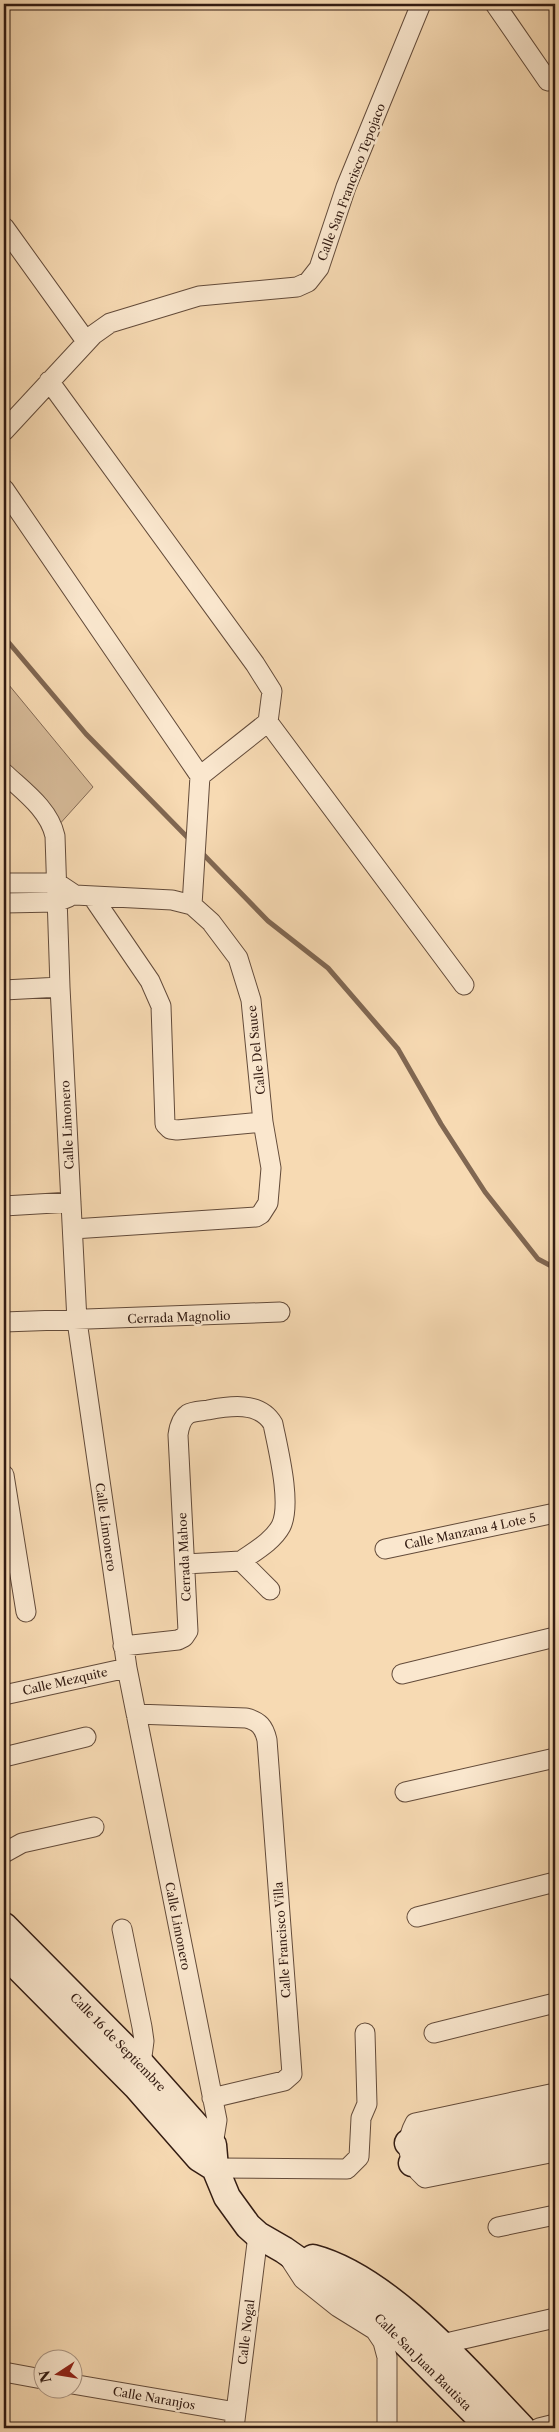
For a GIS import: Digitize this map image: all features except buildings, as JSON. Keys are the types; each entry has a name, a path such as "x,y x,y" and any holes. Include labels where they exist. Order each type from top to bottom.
{"main road":[{"name":"Calle 16 de Septiembre","path":"4,1926 141,2064 214,2156 227,2196 238,2214 258,2235 284,2250"},
{"name":"Calle 16 de Septiembre","path":"4,1953 136,2086 199,2158 214,2156"},
{"path":"410,2153 555,2112"},
{"path":"410,2153 555,2132"},
{"name":"Calle San Juan Bautista","path":"284,2250 333,2263 377,2288 442,2344 522,2428"},
{"name":"Calle San Juan Bautista","path":"284,2250 381,2318 490,2428"}],"street":[{"name":"Calle San Francisco Tepojaco","path":"4,431 86,341 110,324 199,296 297,287 308,282 319,268 346,187 421,4"},
{"path":"495,4 548,82"},
{"path":"5,233 86,341"},
{"path":"49,382 268,684 272,691 268,722 464,985"},
{"path":"4,489 200,776 192,905"},
{"path":"200,776 268,722"},
{"name":"Calle Limonero","path":"4,773 46,814 52,826 57,858 60,987 77,1321 127,1668 217,2120 214,2156"},
{"name":"Calle Del Sauce","path":"4,883 57,893 172,900 192,905 211,922 238,958 251,1000 263,1122 271,1168 268,1203 261,1214 256,1217 73,1229"},
{"name":"Calle Del Sauce","path":"4,903 57,893"},
{"path":"83,896 150,981 161,1006 164,1124 170,1129 177,1130 263,1122"},
{"path":"4,990 60,987"},
{"path":"4,1206 71,1202"},
{"name":"Cerrada Magnolio","path":"4,1322 77,1321 280,1312"},
{"name":"Cerrada Mahoe","path":"124,1646 178,1640 184,1637 188,1630 178,1435 179,1426 185,1417 191,1413 241,1406 257,1410 270,1419 273,1424 286,1512 280,1528 272,1538 241,1561"},
{"path":"4,1475 26,1612"},
{"name":"Calle Manzana 4 Lote 5","path":"386,1549 555,1513"},
{"path":"184,1564 241,1561 270,1590"},
{"path":"402,1674 555,1637"},
{"name":"Calle Mezquite","path":"4,1695 127,1668"},
{"name":"Calle Francisco Villa","path":"136,1714 246,1718 260,1724 265,1731 267,1740 292,2074 284,2081 212,2098"},
{"path":"4,1757 86,1737"},
{"path":"406,1792 555,1758"},
{"path":"4,1853 22,1843 94,1827"},
{"path":"417,1916 555,1882"},
{"path":"122,1929 144,2041 141,2064"},
{"path":"434,2033 555,2003"},
{"path":"214,2156 347,2168 358,2157 360,2118 367,2104 365,2033"},
{"path":"555,2093 415,2123 410,2153 425,2178 555,2152"},
{"path":"498,2227 555,2215"},
{"name":"Calle Nogal","path":"235,2420 258,2235"},
{"path":"284,2250 303,2279 338,2307 375,2330 384,2342 387,2357 387,2428"},
{"path":"442,2344 555,2318"},
{"path":"4,2372 32,2377"},
{"name":"Calle Naranjos","path":"82,2386 235,2420"},
{"path":"539,2428 555,2424"}],"shaded area":[{"path":"4,679 93,787 57,827 4,770"}],"waterway":[{"path":"4,637 86,734 191,841"},
{"path":"200,851 268,921 328,968 398,1049 441,1124 485,1192 538,1259 555,1268"}]}
